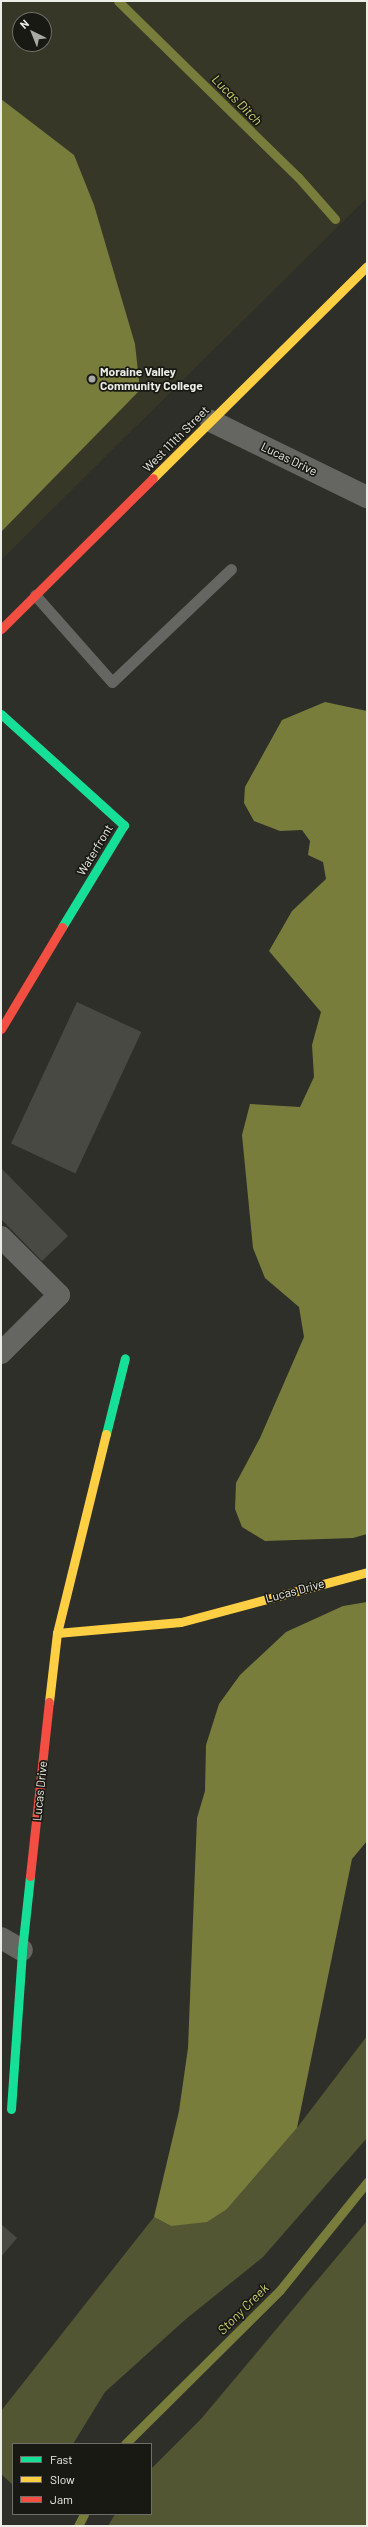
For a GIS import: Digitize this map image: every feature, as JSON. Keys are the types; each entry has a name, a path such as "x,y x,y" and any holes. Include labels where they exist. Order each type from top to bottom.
{"street":[{"name":"West 111th Street","path":"1,629 367,266"},
{"name":"Lucas Drive","path":"211,421 367,497"},
{"name":"Waterfront","path":"1,714 124,825 1,1029"},
{"path":"1,1237 59,1295 1,1353"},
{"name":"Lucas Drive","path":"11,2109 22,1950 57,1633 125,1358"},
{"name":"Lucas Drive","path":"57,1633 181,1622 367,1572"},
{"path":"1,1938 22,1950"}],"lane":[{"path":"35,595 112,682 231,570"}],"shaded area":[{"name":"Moraine Valley Community College","path":"1,1 367,1 367,198 1,560"},
{"path":"1,99 74,155 94,205 135,344 140,390 1,532"},
{"path":"325,702 367,711 367,1534 353,1538 265,1541 242,1527 235,1509 236,1483 260,1438 304,1337 299,1307 265,1278 253,1248 242,1135 250,1104 300,1107 314,1077 312,1045 321,1012 269,951 292,911 326,879 323,862 308,855 310,841 302,830 280,831 254,821 244,803 245,787 282,720"},
{"path":"367,1602 367,1841 352,1859 297,2128 227,2209 207,2222 171,2226 154,2217 179,2111 188,2048 197,1818 205,1791 206,1745 219,1704 240,1675 286,1632 343,1606"},
{"path":"367,2036 367,2138 263,2257 186,2319 105,2392 74,2443 12,2443 12,2484 1,2474 1,2411 154,2217 171,2226 227,2209 297,2128"},
{"path":"367,2221 367,2526 108,2526 114,2515 152,2515 152,2468 201,2419"}],"building":[{"path":"77,1002 141,1032 75,1173 11,1143"},
{"path":"1,1168 68,1236 42,1261 1,1219"},
{"path":"1,2224 17,2238 1,2257"}],"waterway":[{"name":"Lucas Ditch","path":"118,1 298,177 335,219"},
{"name":"Stony Creek","path":"126,2443 280,2290 367,2182"},
{"name":"Stony Creek","path":"78,2526 84,2515"}],"traffic: fast":[{"path":"1,714 124,825 62,927"},
{"path":"106,1434 125,1358"},
{"path":"11,2109 22,1950 30,1876"}],"traffic: slow":[{"path":"153,478 367,266"},
{"path":"49,1702 57,1633 106,1434"},
{"path":"57,1633 181,1622 367,1572"}],"traffic: jam":[{"path":"1,629 153,478"},
{"path":"1,1029 62,927"},
{"path":"30,1876 49,1702"}],"place":[{"name":"Moraine Valley Community College","path":"92,379"}]}
